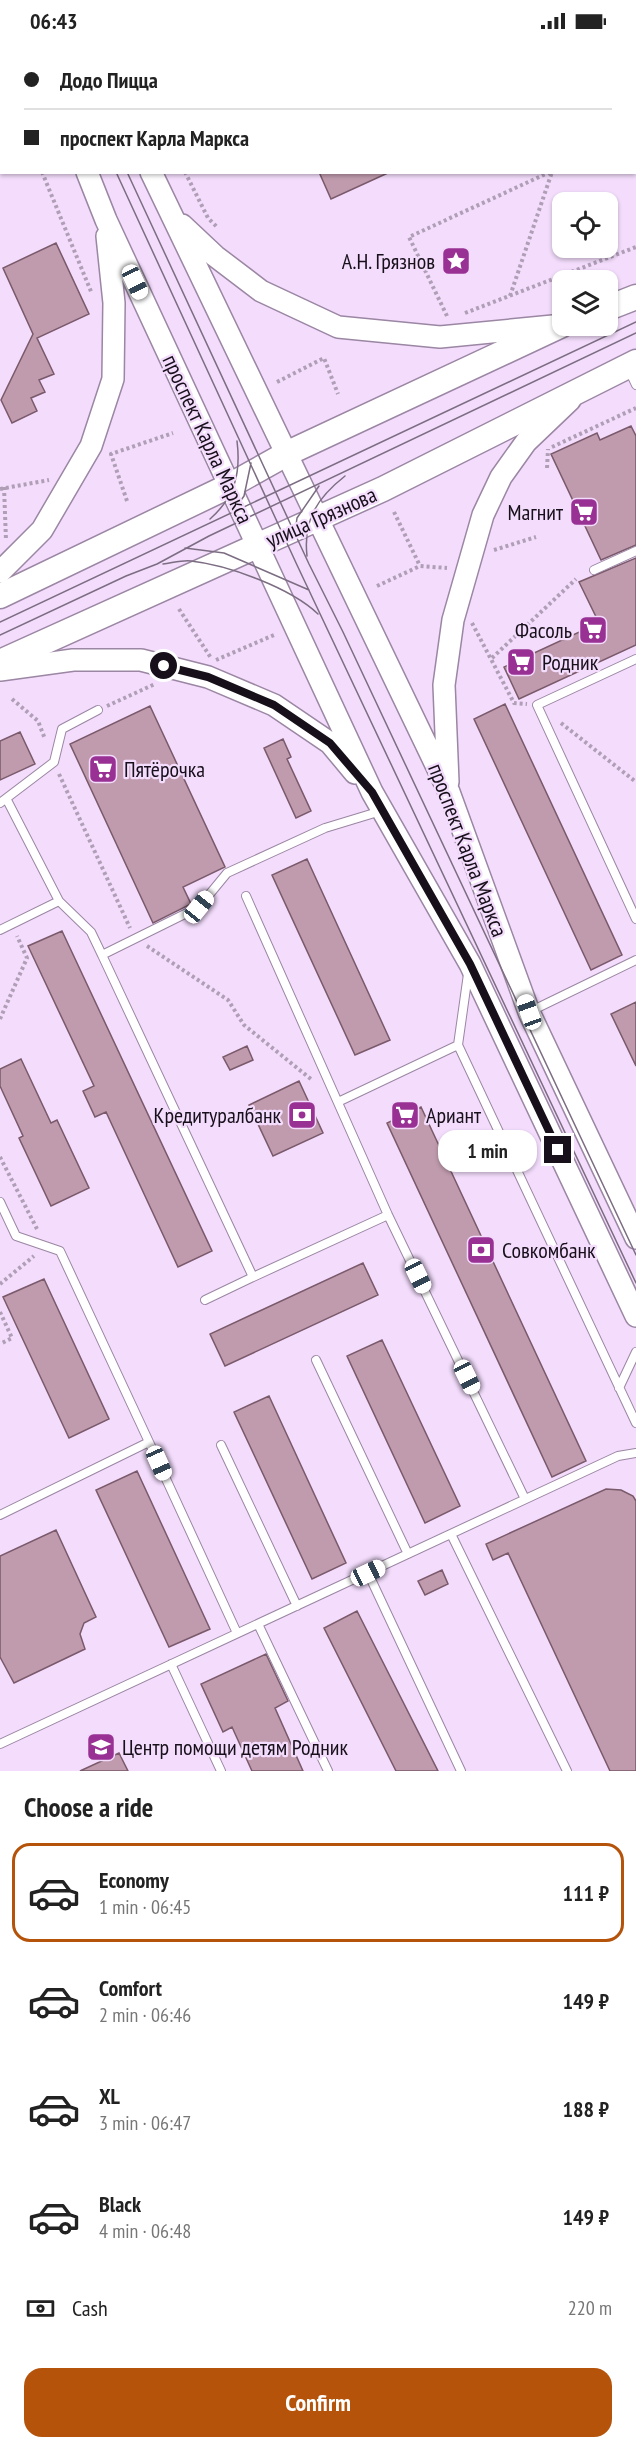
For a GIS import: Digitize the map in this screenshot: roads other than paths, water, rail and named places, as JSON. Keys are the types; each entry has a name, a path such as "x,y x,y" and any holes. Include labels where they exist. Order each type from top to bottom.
{"main road":[{"name":"проспект Карла Маркса","path":"88,174 106,220 381,812 470,964 636,1316"},
{"name":"проспект Карла Маркса","path":"152,174 449,792 529,1012 636,1238"},
{"path":"174,218 215,256 261,291 338,327 440,337 552,326"},
{"path":"0,572 42,530 91,446 113,379 114,303 106,220"},
{"path":"618,304 636,297"},
{"path":"0,596 229,486 288,453 552,330"},
{"name":"улица Грязнова","path":"0,662 319,518 581,390 633,371"},
{"path":"449,792 444,685 453,620 483,515 501,477 526,442 581,390"},
{"path":"0,670 73,660 141,660 208,677 274,705 330,743 372,792"}],"lane":[{"path":"594,570 636,551"},
{"path":"636,659 537,705 636,919"},
{"path":"98,710 62,729 54,762 4,802 59,902 91,932 253,1276"},
{"path":"102,955 199,907 227,873 325,828 381,812"},
{"path":"246,896 388,1215 525,1499"},
{"path":"0,930 59,902"},
{"path":"529,1012 636,960"},
{"path":"470,964 458,1045 636,1423"},
{"path":"338,1102 458,1045"},
{"path":"0,1202 16,1236 60,1251 237,1633"},
{"path":"205,1300 388,1215"},
{"path":"620,1388 636,1352"},
{"path":"316,1360 408,1554"},
{"path":"0,1515 149,1442"},
{"path":"221,1445 297,1606"},
{"path":"0,1744 618,1456 636,1453"},
{"path":"451,1534 567,1771"},
{"path":"368,1573 461,1771"},
{"path":"258,1624 328,1771"},
{"path":"171,1664 221,1771"}],"tram line":[{"path":"117,174 297,565 636,1283"},
{"path":"128,174 309,564 636,1255"},
{"path":"0,622 636,322"},
{"path":"0,635 126,576 157,564 209,536 636,333"},
{"path":"210,519 219,511 231,493 237,474 237,441"},
{"path":"234,510 244,496 251,463"},
{"path":"307,556 307,531 314,511 327,493 345,476"},
{"path":"295,533 297,518 319,486"},
{"path":"185,548 224,553 309,590"},
{"path":"163,564 191,561 223,567 276,587 292,595 318,614"}],"place":[{"name":"А.Н. Грязнов","path":"456,261"},
{"name":"Магнит","path":"584,512"},
{"name":"Фасоль","path":"593,630"},
{"name":"Родник","path":"521,662"},
{"name":"Пятёрочка","path":"103,769"},
{"name":"Кредитуралбанк","path":"302,1115"},
{"name":"Ариант","path":"405,1115"},
{"name":"Совкомбанк","path":"481,1250"},
{"name":"Центр помощи детям Родник","path":"101,1747"}]}
